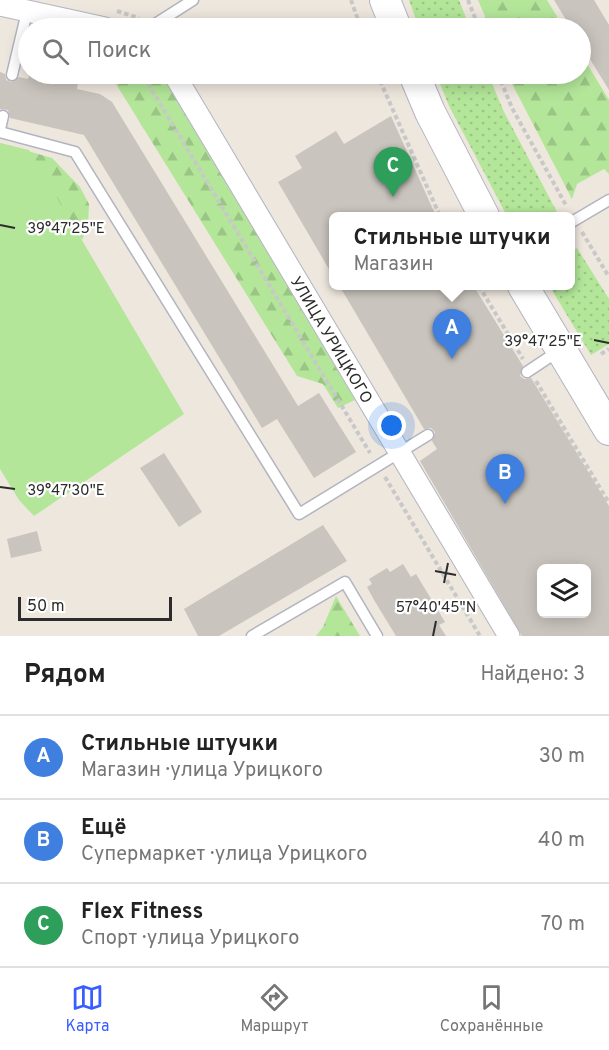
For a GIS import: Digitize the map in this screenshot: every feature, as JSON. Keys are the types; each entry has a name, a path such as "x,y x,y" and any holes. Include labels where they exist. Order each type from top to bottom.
{"street":[{"path":"385,0 392,18"},
{"path":"0,5 56,18"},
{"name":"УЛИЦА УРИЦКОГО","path":"180,84 509,636"},
{"path":"418,84 430,112 482,212"},
{"path":"526,290 609,430"}],"lane":[{"path":"162,18 181,3 194,0"},
{"path":"26,18 27,12"},
{"path":"12,75 18,50"},
{"path":"3,116 0,131 75,152 299,514 428,435"},
{"path":"575,221 609,200"},
{"path":"528,371 560,350"},
{"path":"252,636 345,582 377,636"}],"path":[{"path":"351,0 357,18"},
{"path":"468,0 475,18"},
{"path":"148,84 480,636"},
{"path":"381,84 438,212"},
{"path":"502,84 512,108 568,212"},
{"path":"575,225 609,277"},
{"path":"482,290 528,371 609,502"},
{"path":"601,354 609,349"}],"green space":[{"path":"409,0 459,0 466,18 415,18"},
{"path":"478,0 547,0 558,18 486,18"},
{"path":"591,70 609,100 609,174 604,169 577,184 572,199 512,84 591,84"},
{"path":"116,84 167,84 355,400 338,408 323,384 297,376"},
{"path":"440,84 492,84 504,112 557,212 505,212 449,106"},
{"path":"0,143 52,158 80,187 89,204 88,226 82,240 67,215"},
{"path":"0,143 29,150 184,414 34,516 19,500 0,469"},
{"path":"577,248 609,299 609,344 591,355 552,290 575,290 575,249"},
{"path":"336,596 360,636 316,636 323,627"}],"building":[{"path":"554,0 594,0 609,25 609,90 591,61 591,18 565,18"},
{"path":"0,72 5,74 6,80 11,82 18,78 18,84 78,84 77,89 100,94 112,102 298,406 319,393 356,452 314,478 277,419 262,428 84,135 10,118 8,110 0,109"},
{"path":"391,116 434,212 329,212 329,269 278,182 302,168 295,156 336,131 344,144"},
{"path":"342,290 476,290 523,366 520,376 524,379 531,378 609,506 609,636 522,636 420,461 437,449 432,441 435,432 431,428 424,429"},
{"path":"164,453 202,512 179,527 140,468"},
{"path":"323,525 347,561 219,636 198,636 184,609"},
{"path":"37,531 42,551 11,558 7,539"},
{"path":"403,564 411,577 416,574 445,622 439,625 446,636 396,636 374,600 367,587 372,584 369,579 387,568 390,572"}],"place":[{"name":"Flex Fitness","path":"393,197"},
{"name":"Стильные штучки","path":"452,359"},
{"name":"Ещё","path":"505,504"}]}
